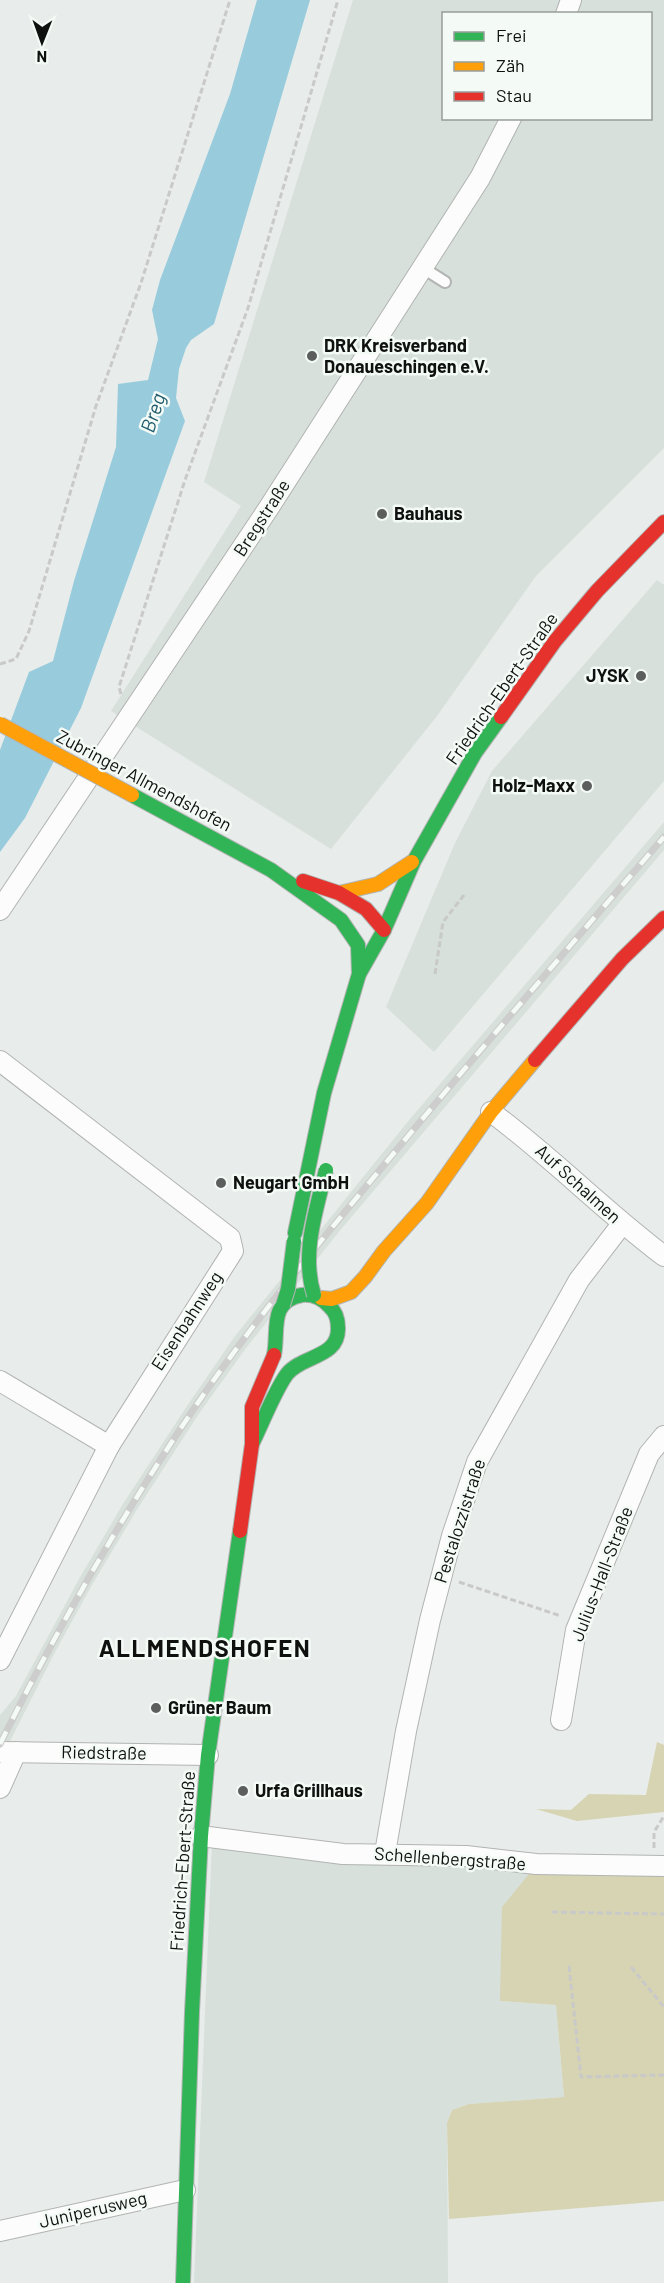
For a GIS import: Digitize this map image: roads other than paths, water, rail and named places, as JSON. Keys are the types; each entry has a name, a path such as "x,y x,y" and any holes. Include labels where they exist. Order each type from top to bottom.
{"main road":[{"name":"Friedrich-Ebert-Straße","path":"384,930 414,861 475,753 555,641 597,591 664,522"},
{"name":"Zubringer Allmendshofen","path":"0,724 271,870"},
{"path":"339,893 364,890 380,885 414,861"},
{"path":"271,870 339,893 366,909 384,930"},
{"path":"271,870 341,920 358,945 359,974"},
{"path":"283,1305 297,1296 332,1299 351,1292 427,1203 491,1112 622,959 664,918"},
{"path":"359,974 384,930"},
{"path":"375,972 384,930"},
{"name":"Friedrich-Ebert-Straße","path":"183,2283 201,1836 208,1755 252,1444 252,1407 275,1354 278,1340 275,1320 288,1289 296,1233 324,1093 359,974"},
{"path":"327,1164 307,1266 309,1286 318,1297 328,1303 337,1317 338,1334"},
{"path":"367,1297 391,1258 402,1231"},
{"name":"Friedrich-Ebert-Straße","path":"252,1444 286,1375 294,1367 330,1348 353,1315"},
{"path":"278,1340 292,1355 308,1359"}],"street":[{"name":"Bregstraße","path":"0,910 268,509 480,178 510,120"},
{"name":"Eisenbahnweg","path":"0,1061 230,1238 233,1251 109,1446 0,1660"},
{"name":"Auf Schalmen","path":"491,1112 530,1141 622,1224 664,1257"},
{"name":"Pestalozzistraße","path":"385,1853 408,1720 441,1576 477,1462 579,1280 622,1224"},
{"path":"0,1381 109,1446"},
{"name":"Julius-Hall-Straße","path":"561,1720 576,1630 650,1454 664,1436"},
{"path":"0,1788 8,1752"},
{"name":"Riedstraße","path":"8,1752 208,1755"},
{"name":"Schellenbergstraße","path":"201,1836 343,1854 466,1856 536,1864 664,1866"},
{"name":"Juniperusweg","path":"0,2231 185,2190"}],"lane":[{"path":"423,268 445,282"}],"water":[{"name":"Breg","path":"257,0 310,0 214,324 191,340 179,369 176,398 185,421 81,708 25,818 0,852 0,750 29,672 53,661 74,581 116,447 118,384 148,380 158,339 152,310 160,280 230,94"}],"railway":[{"path":"0,1744 44,1658 115,1532 166,1450 238,1347 310,1255 419,1124 664,837"}],"place":[{"name":"DRK Kreisverband Donaueschingen e.V.","path":"312,356"},
{"name":"Bauhaus","path":"382,514"},
{"name":"JYSK","path":"641,676"},
{"name":"Holz-Maxx","path":"587,786"},
{"name":"Neugart GmbH","path":"221,1183"},
{"name":"Grüner Baum","path":"156,1708"},
{"name":"Urfa Grillhaus","path":"243,1791"}],"district":[{"name":"ALLMENDSHOFEN","path":"205,1649"}]}
